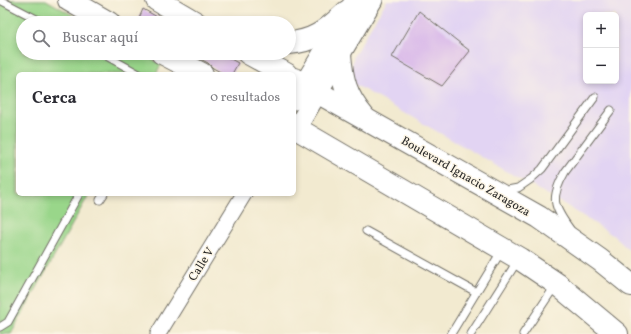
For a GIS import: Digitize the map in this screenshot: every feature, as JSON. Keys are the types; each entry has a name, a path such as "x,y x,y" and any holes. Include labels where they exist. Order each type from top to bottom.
{"main road":[{"path":"69,0 97,16"},
{"path":"156,0 184,16"},
{"path":"296,43 305,41 322,34 352,6"},
{"path":"340,54 341,73 347,92 365,119"},
{"name":"Boulevard Ignacio Zaragoza","path":"259,60 277,72"},
{"path":"173,62 197,72"},
{"name":"Boulevard Ignacio Zaragoza","path":"299,86 365,119 539,217 583,247 631,285"},
{"path":"296,130 511,253 557,284 618,334"}],"street":[{"path":"299,86 340,54 373,0"},
{"path":"296,118 299,86 352,6"},
{"name":"Calle V","path":"158,334 243,196"}],"lane":[{"path":"0,0 31,16"},
{"path":"114,60 136,72"},
{"path":"495,192 518,188 531,180 542,169 595,97"},
{"path":"583,247 560,215 555,201 556,192 564,172 611,110"},
{"path":"0,327 8,322 78,196"},
{"path":"366,230 476,292"},
{"path":"451,334 476,292 511,253"},
{"path":"471,334 511,253"},
{"path":"523,334 557,284"}],"shaded area":[{"path":"387,0 631,0 631,252 614,236 564,204 354,84 351,70 354,55"}],"green space":[{"path":"0,0 46,0 75,16 16,16 16,60 154,60 161,64 157,72 16,72 16,196 88,196 11,334 0,334"}],"building":[{"path":"143,9 156,16 140,16"},
{"path":"419,11 470,51 442,86 392,57"},
{"path":"202,60 233,60 238,63 233,72 220,72"}]}
